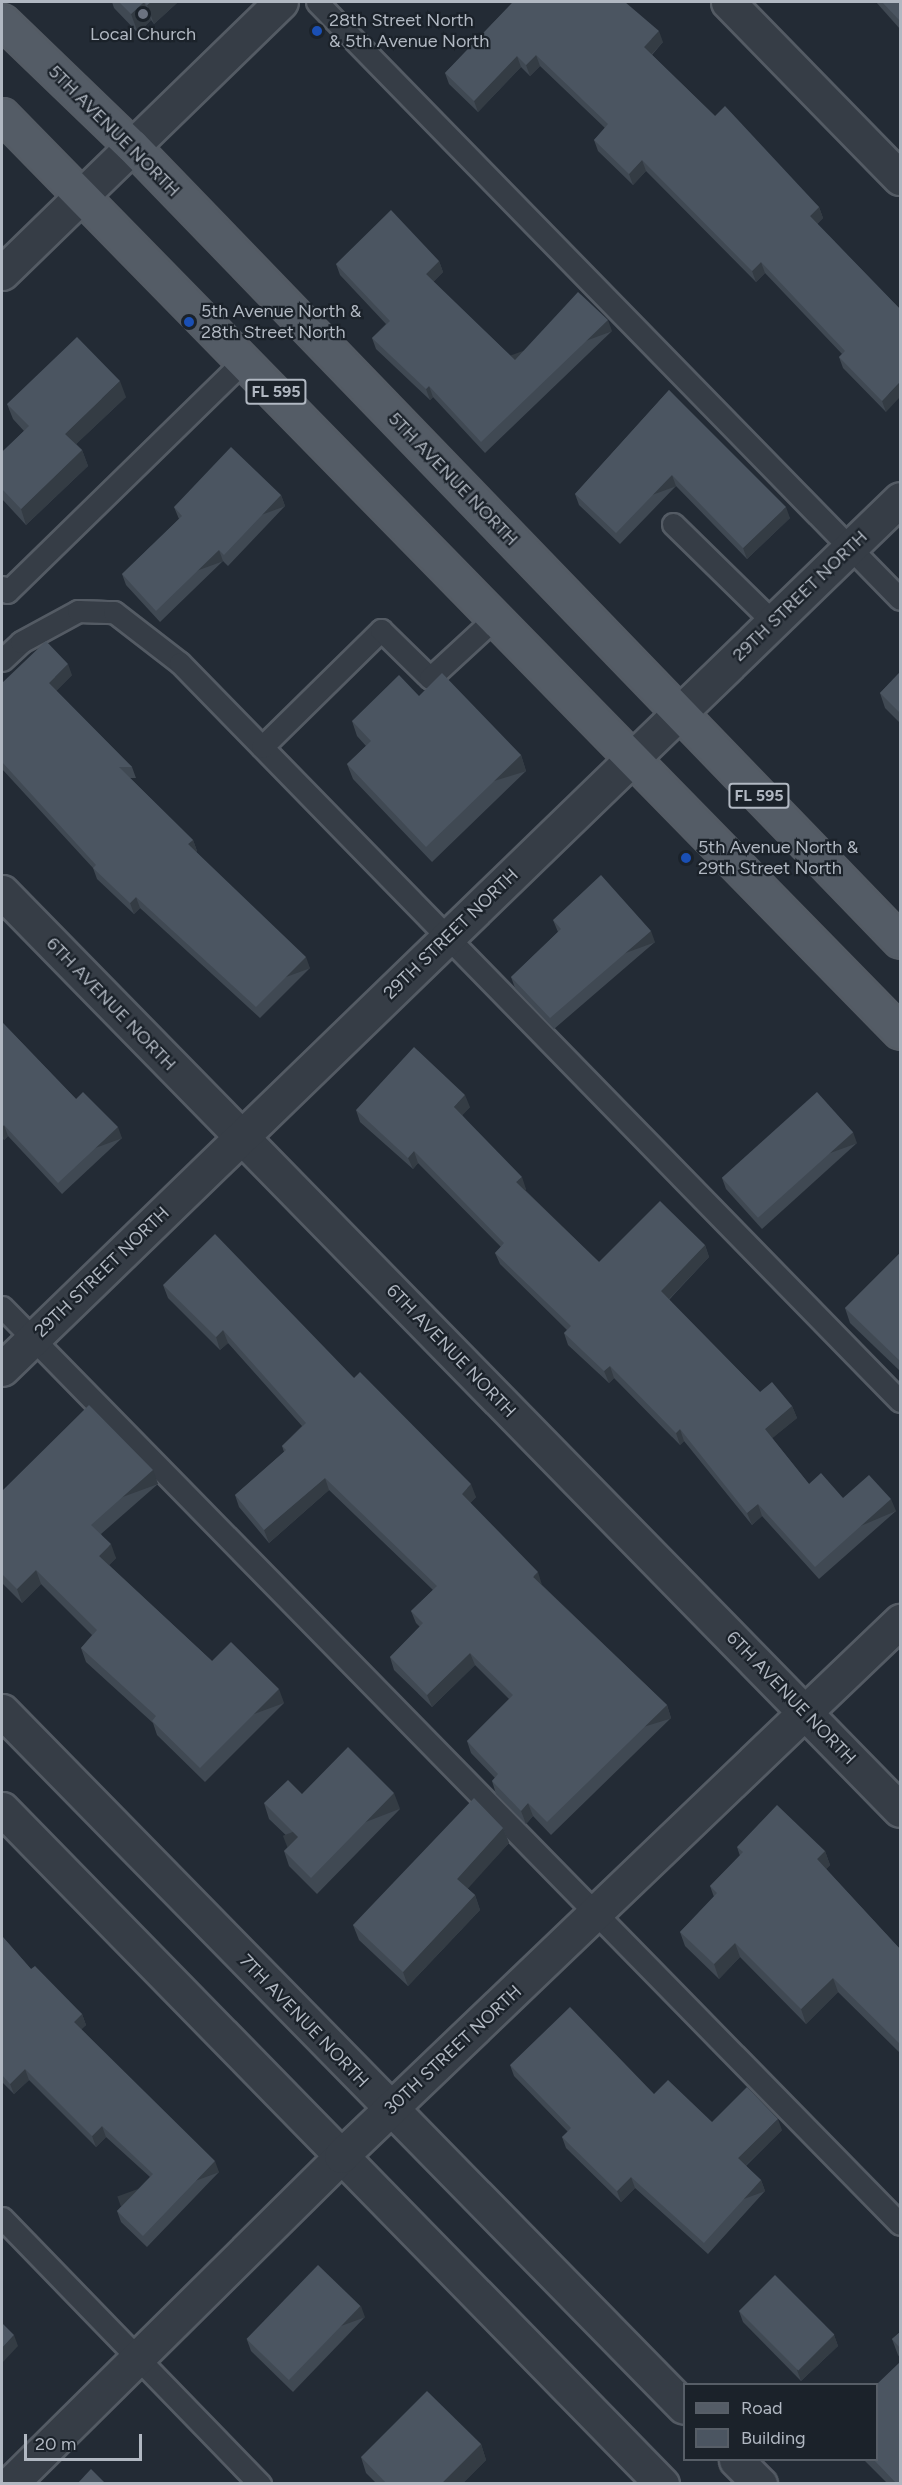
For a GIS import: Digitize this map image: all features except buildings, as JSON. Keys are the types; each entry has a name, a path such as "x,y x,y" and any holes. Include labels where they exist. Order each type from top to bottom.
{"main road":[{"name":"5TH AVENUE NORTH","path":"2,21 132,146 900,941"},
{"name":"FL 595","path":"2,115 245,360 900,1032"}],"street":[{"path":"2,273 281,2"},
{"path":"728,2 900,178"},
{"name":"29TH STREET NORTH","path":"2,1369 900,499"},
{"name":"6TH AVENUE NORTH","path":"2,892 900,1810"},
{"name":"30TH STREET NORTH","path":"10,2484 341,2156 597,1915 900,1621"},
{"name":"7TH AVENUE NORTH","path":"2,1711 390,2110 683,2406"},
{"path":"2,1809 662,2484"},
{"path":"737,2461 760,2484"}],"lane":[{"path":"317,2 900,599"},
{"path":"2,587 7,592 245,360"},
{"path":"673,524 773,622"},
{"path":"2,660 21,642 78,611 114,612 180,663 900,1401"},
{"path":"262,747 381,630 430,678 496,617"},
{"path":"2,1307 900,2224"},
{"path":"2,2218 260,2484"}],"place":[{"name":"Local Church","path":"143,14"},
{"name":"28th Street North & 5th Avenue North","path":"317,31"},
{"name":"5th Avenue North & 28th Street North","path":"189,322"},
{"name":"5th Avenue North & 29th Street North","path":"686,858"}]}
